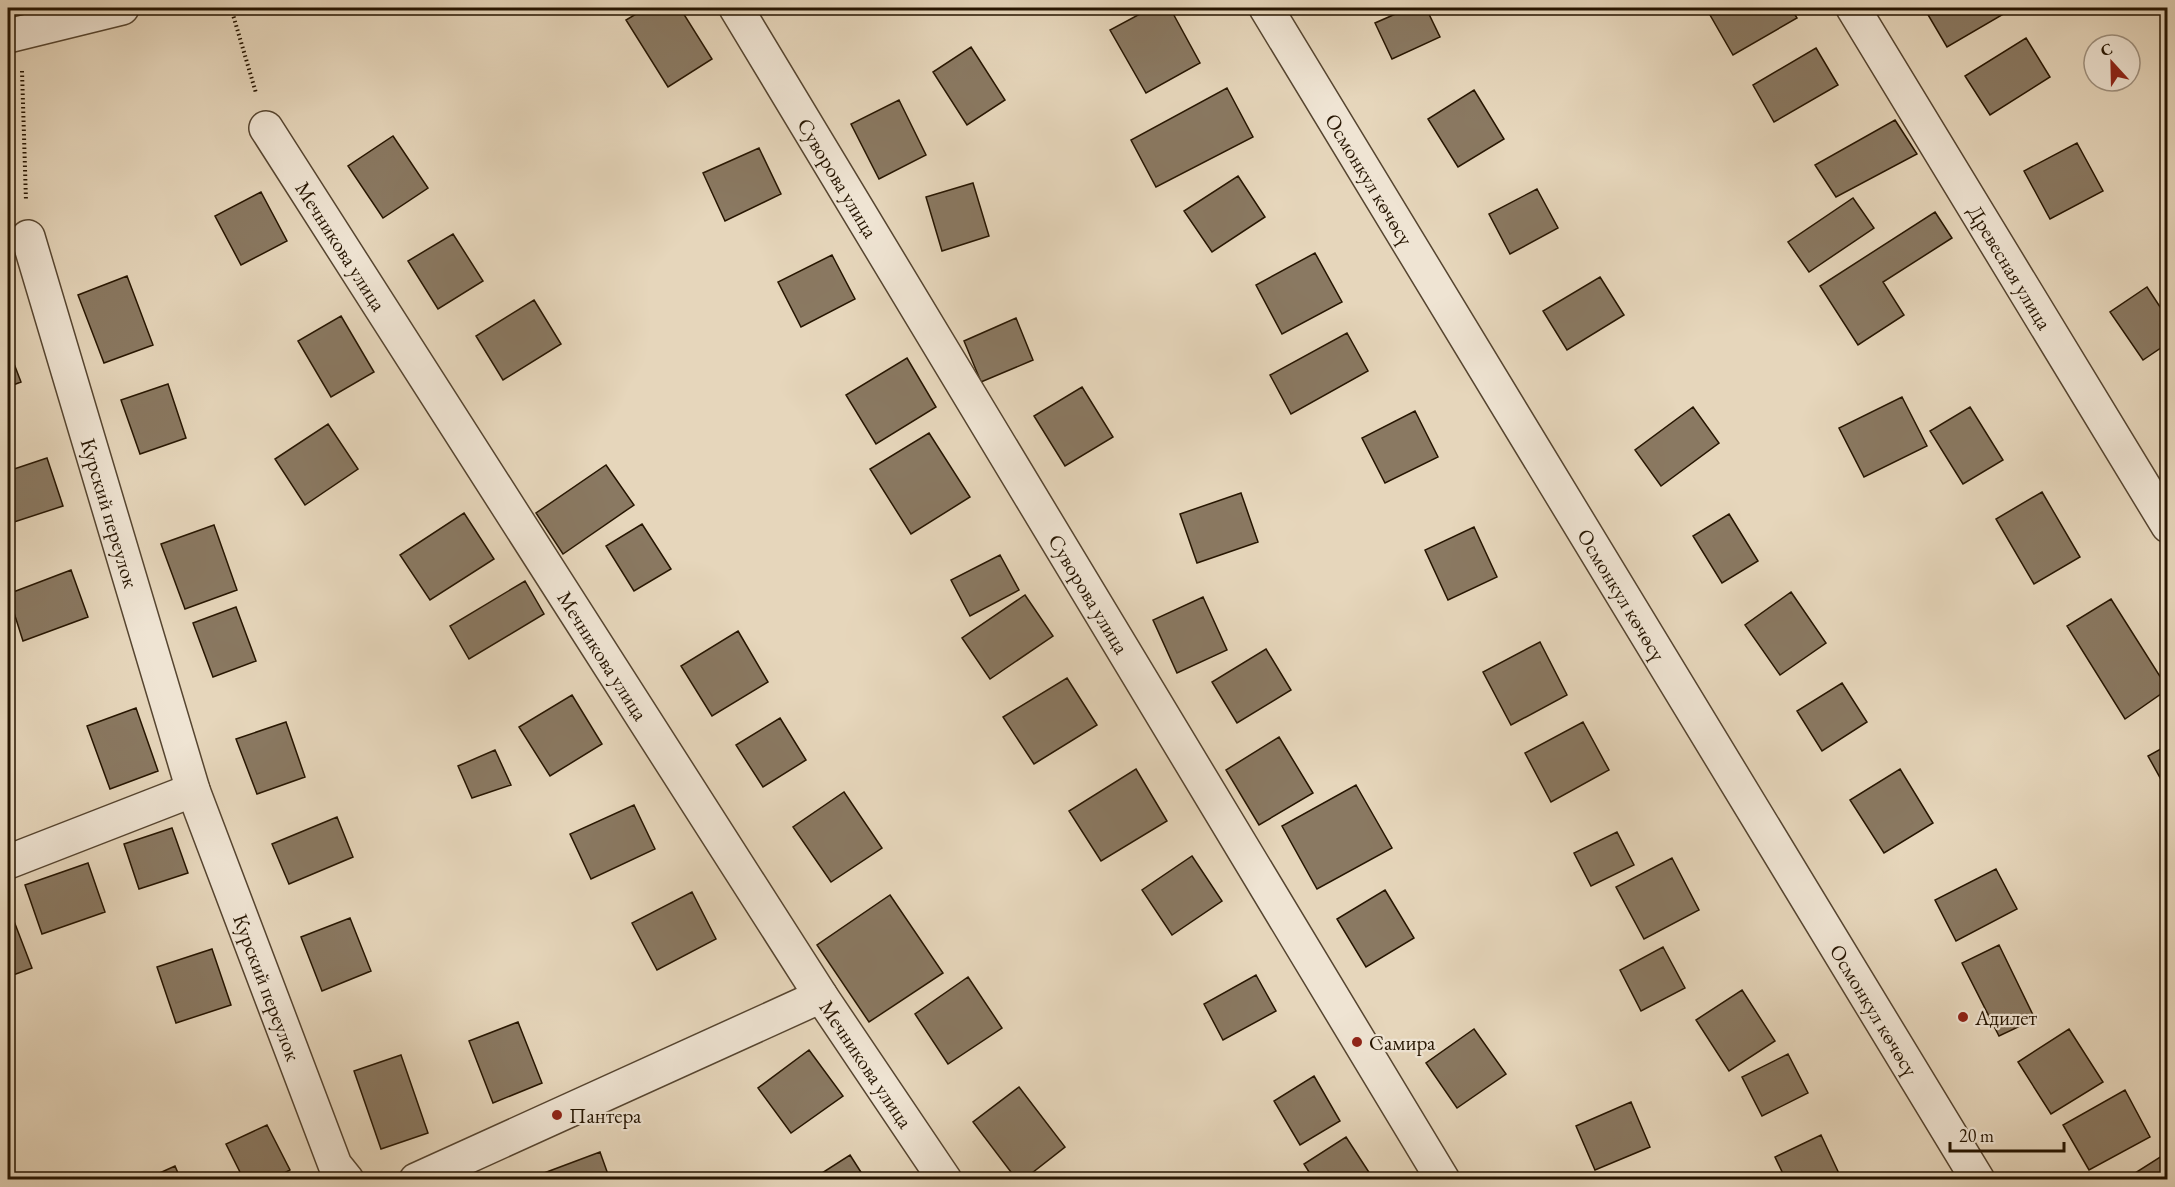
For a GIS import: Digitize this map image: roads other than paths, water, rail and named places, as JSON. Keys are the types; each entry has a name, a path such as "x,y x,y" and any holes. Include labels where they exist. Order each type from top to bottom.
{"street":[{"path":"14,35 122,8"},
{"name":"Суворова улица","path":"736,8 1443,1179"},
{"name":"Осмонкул көчөсү","path":"1266,8 1978,1179"},
{"name":"Древесная улица","path":"1853,8 2168,526"},
{"name":"Мечникова улица","path":"266,128 821,996 945,1179"},
{"name":"Курский переулок","path":"28,237 193,790 335,1165 347,1179"},
{"path":"8,862 193,790"},
{"path":"416,1179 821,996"}],"place":[{"name":"Адилет","path":"1963,1017"},
{"name":"Самира","path":"1357,1042"},
{"name":"Пантера","path":"557,1115"}]}
